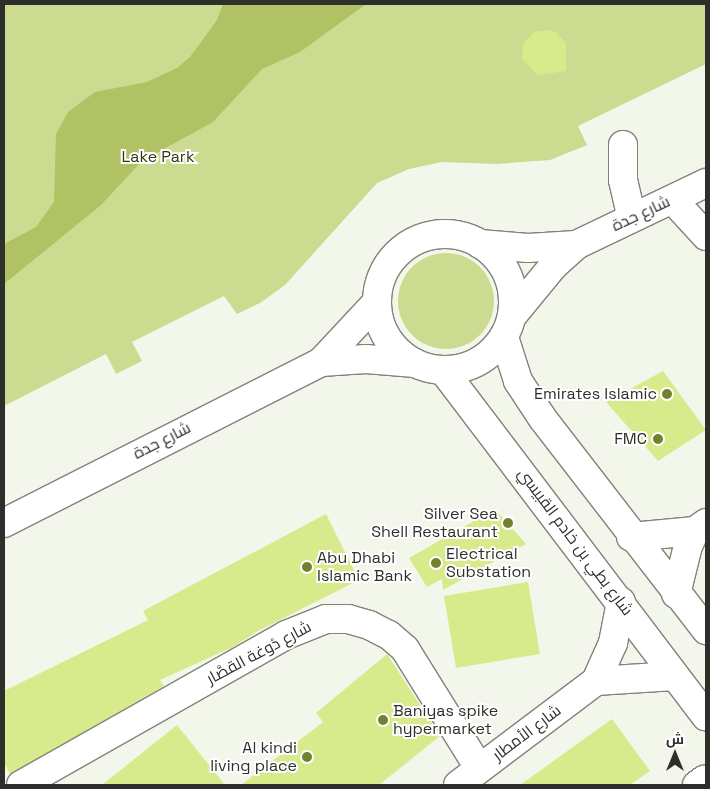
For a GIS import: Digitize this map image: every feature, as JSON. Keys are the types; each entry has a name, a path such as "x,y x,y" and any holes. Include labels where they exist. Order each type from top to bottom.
{"street":[{"path":"623,145 623,180 632,218"},
{"name":"شارع جدة","path":"508,326 553,266 576,245 706,183"},
{"path":"673,200 706,236"},
{"path":"508,326 493,351 478,362 443,370 414,364 387,339 376,303 378,286 385,269 410,243 432,235 463,236 480,244 496,257 508,275 513,295 508,326 516,376 530,399 631,537 706,630"},
{"name":"شارع جدة","path":"480,244 528,248 576,245"},
{"name":"شارع جدة","path":"4,523 321,362 376,303"},
{"name":"شارع جدة","path":"321,362 366,359 414,364"},
{"name":"شارع بطي بن خادم القبيسي","path":"443,370 706,716"},
{"path":"631,537 701,527"},
{"path":"676,594 683,562 701,527"},
{"name":"شارع الأمطار","path":"458,785 478,768 596,681 614,643 621,602"},
{"name":"شارع دُوغة القصَّار","path":"21,785 286,635 326,620 348,620 369,625 388,635 405,649 478,768"},
{"path":"596,681 675,676"}],"green space":[{"name":"Lake Park","path":"4,4 706,4 706,64 578,126 587,145 550,160 496,164 442,162 409,169 377,183 285,285 260,303 237,314 224,296 132,342 142,361 116,374 106,354 4,406"},
{"path":"446,253 464,257 480,267 490,283 494,301 490,319 480,335 464,345 446,349 428,345 412,335 402,319 398,301 402,283 412,267 428,257"}],"shaded area":[{"path":"223,4 366,4 300,52 262,69 213,122 142,161 101,205 4,284 4,244 36,227 54,202 56,134 68,112 95,92 147,82 177,68 190,57 217,20"}],"building":[{"path":"549,30 556,32 566,43 566,71 538,75 522,59 523,44 534,32"},
{"path":"663,371 706,430 658,461 606,402"},
{"path":"495,509 526,544 443,590 442,579 427,587 409,558"},
{"path":"326,514 359,580 258,631 233,647 160,680 164,686 10,775 4,762 4,691 148,620 143,611"},
{"path":"528,582 540,654 456,668 444,596"},
{"name":"Baniyas spike hypermarket","path":"387,654 440,736 379,785 241,785 323,722 316,713"},
{"path":"612,719 650,771 630,785 520,785"},
{"path":"177,725 225,785 102,785"}],"place":[{"name":"Emirates Islamic","path":"667,394"},
{"name":"FMC","path":"658,439"},
{"name":"Silver Sea Shell Restaurant","path":"508,523"},
{"name":"Electrical Substation","path":"436,563"},
{"name":"Abu Dhabi Islamic Bank","path":"307,567"},
{"name":"Baniyas spike hypermarket","path":"383,720"},
{"name":"Al kindi living place","path":"307,757"}]}
